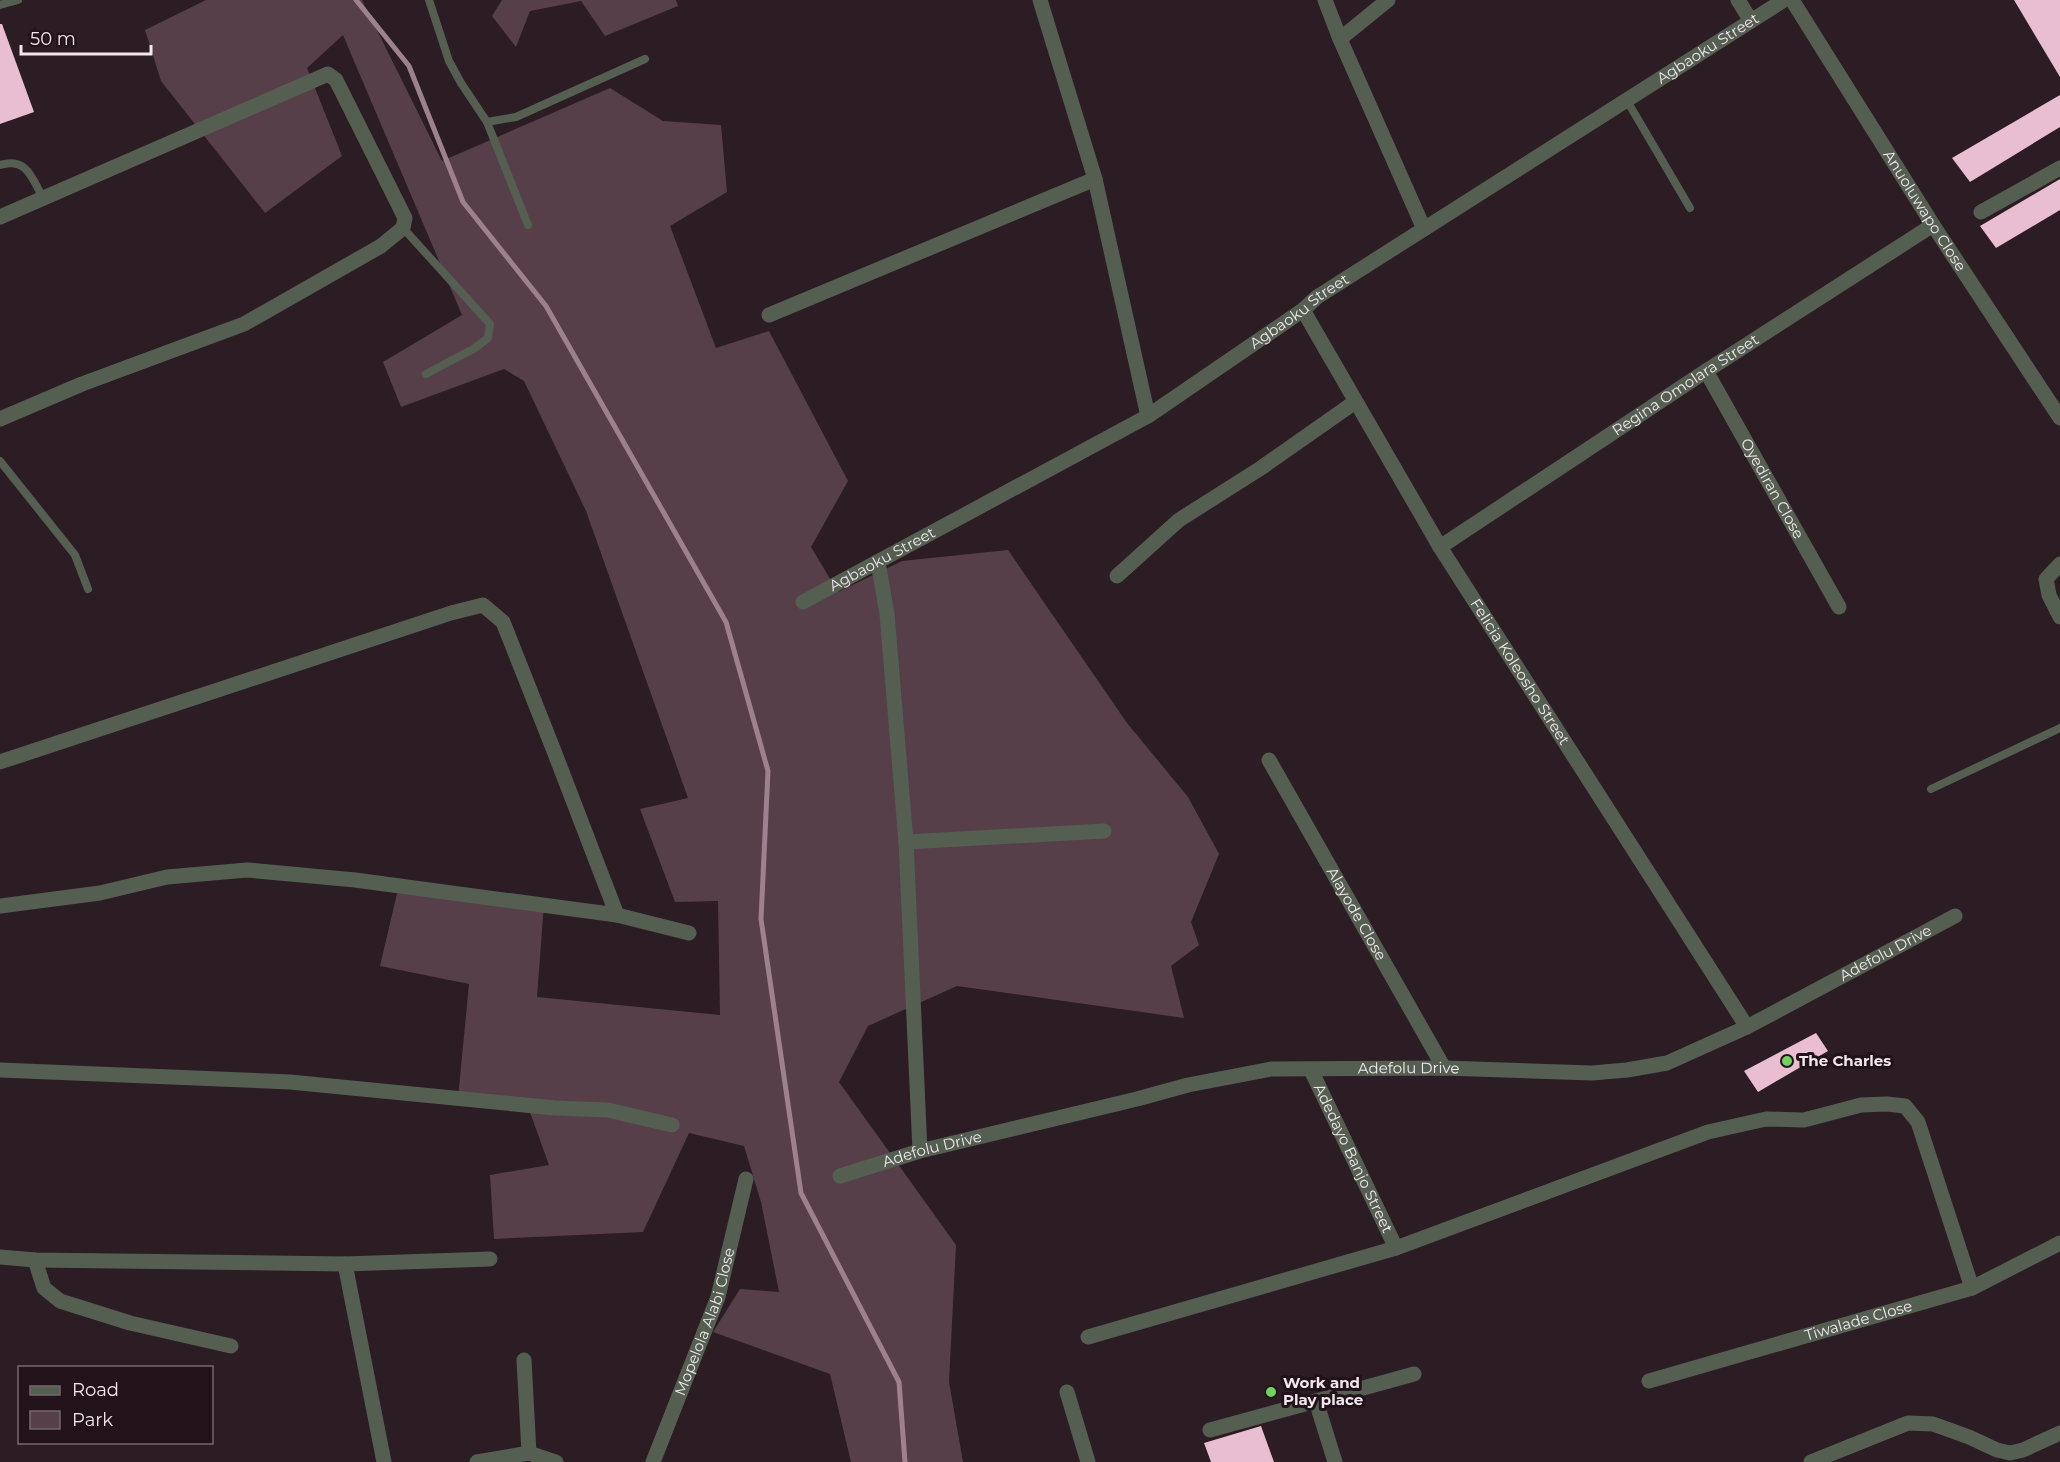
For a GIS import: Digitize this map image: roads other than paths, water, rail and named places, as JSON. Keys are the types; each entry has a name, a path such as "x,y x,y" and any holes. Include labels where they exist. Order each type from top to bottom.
{"street":[{"path":"1040,0 1095,179 1148,416"},
{"path":"1325,0 1424,229"},
{"path":"1340,39 1388,0"},
{"path":"1738,0 1751,21"},
{"name":"Agbaoku Street","path":"803,602 1148,416 1303,310 1317,297 1784,0"},
{"name":"Anuoluwapo Close","path":"1792,0 1934,225 2060,418"},
{"path":"0,217 328,75 336,80 405,218 403,228 381,246 244,324 82,384 0,419"},
{"path":"1981,212 2060,168"},
{"path":"769,315 1095,179"},
{"name":"Regina Omolara Street","path":"1440,547 1706,371 1934,225"},
{"name":"Felicia Koleosho Street","path":"1303,310 1440,547 1747,1027"},
{"name":"Oyediran Close","path":"1706,371 1839,606"},
{"path":"1117,576 1179,520 1262,468 1355,402"},
{"path":"878,562 887,614 906,842 920,1151"},
{"path":"2060,564 2046,579 2049,595 2060,617"},
{"path":"0,762 451,613 483,605 503,622 617,915"},
{"name":"Alayode Close","path":"1269,760 1444,1068"},
{"path":"906,842 1104,831"},
{"path":"0,906 100,893 167,878 247,870 355,880 617,915 690,933"},
{"name":"Adefolu Drive","path":"840,1176 920,1151 1188,1085 1271,1069 1444,1068 1592,1073 1667,1063 1747,1027 1954,916"},
{"path":"0,1070 290,1082 544,1107 608,1110 672,1125"},
{"name":"Adedayo Banjo Street","path":"1311,1070 1396,1248"},
{"path":"1088,1337 1396,1248 1708,1132 1766,1119 1804,1120 1861,1105 1905,1106 1918,1122 1972,1288"},
{"name":"Mopelola Alabi Close","path":"653,1462 718,1297 746,1179"},
{"name":"Tiwalade Close","path":"1649,1381 1972,1288 2060,1243"},
{"path":"0,1257 35,1260 345,1264 490,1259"},
{"path":"35,1260 44,1288 60,1301 130,1323 231,1346"},
{"path":"345,1264 384,1462"},
{"path":"524,1360 529,1454"},
{"path":"1210,1430 1414,1374"},
{"path":"1067,1392 1088,1462"},
{"path":"1316,1401 1335,1462"},
{"path":"1813,1462 1908,1423 1933,1424 2010,1453 2023,1450 2060,1433"},
{"path":"477,1462 529,1454 556,1462"}],"lane":[{"path":"0,5 18,0"},
{"path":"429,0 449,61 487,122 528,225"},
{"path":"487,122 516,117 645,59"},
{"path":"1626,99 1690,208"},
{"path":"0,165 11,162 27,168 44,198"},
{"path":"403,228 490,324 488,338 475,348 426,374"},
{"path":"0,461 75,555 88,589"},
{"path":"1930,789 2060,728"}],"waterway":[{"path":"356,0 409,66 463,202 546,306 726,622 768,771 761,919 801,1193 899,1382 905,1462"}],"place":[{"name":"The Charles","path":"1787,1061"},
{"name":"Work and Play place","path":"1271,1392"}]}
